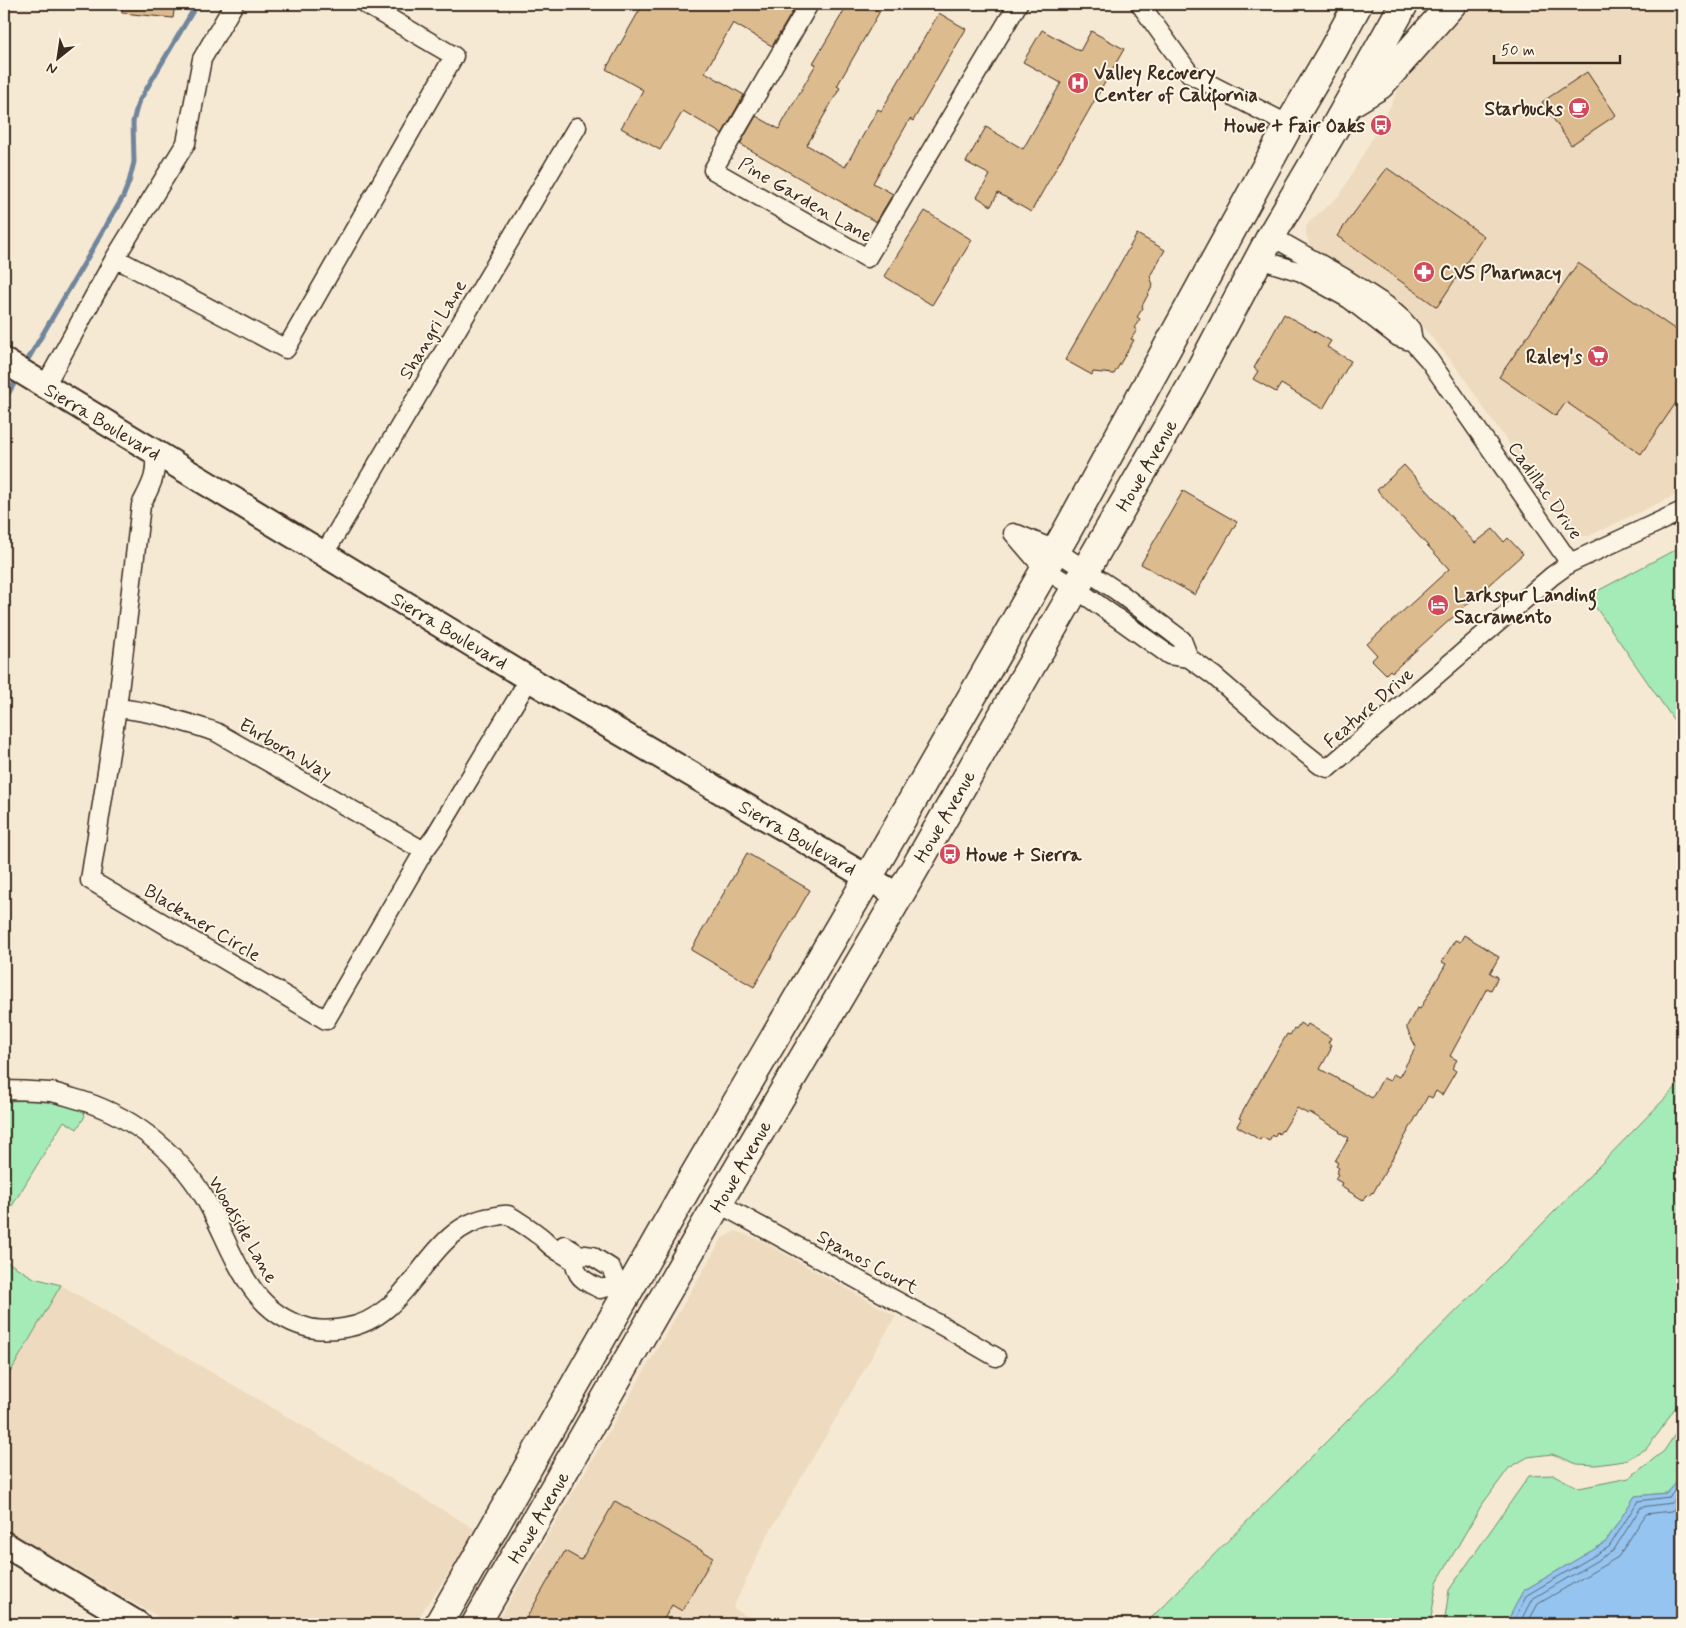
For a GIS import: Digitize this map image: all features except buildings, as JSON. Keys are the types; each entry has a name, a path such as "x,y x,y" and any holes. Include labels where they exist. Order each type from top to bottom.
{"main road":[{"name":"Howe Avenue","path":"476,1624 1192,385 1265,248 1349,104 1404,4"},
{"path":"1349,104 1380,85 1452,4"},
{"name":"Howe Avenue","path":"439,1624 623,1288 772,1042 1050,559 1355,6"},
{"path":"718,1203 720,1172 775,1078 772,1042"},
{"path":"594,1420 593,1396 639,1313 640,1305 638,1300 623,1288"}],"street":[{"path":"23,373 115,258 186,143 202,59 234,4"},
{"path":"115,258 286,348 454,56 365,4"},
{"name":"Pine Garden Lane","path":"809,4 713,170 867,258 1018,4"},
{"path":"1140,4 1190,74 1289,125"},
{"name":"Shangri Lane","path":"324,554 577,127"},
{"name":"Cadillac Drive","path":"1265,248 1301,272 1349,299 1398,337 1414,342"},
{"name":"Cadillac Drive","path":"1265,248 1344,277 1386,305 1402,319 1411,329 1414,342 1429,360 1570,564 1682,511"},
{"name":"Sierra Boulevard","path":"23,373 529,678 898,896"},
{"name":"Blackmer Circle","path":"154,452 156,464 154,479 141,504 117,708 90,880 326,1020 424,851 436,836 529,678"},
{"name":"Feature Drive","path":"1050,559 1080,579 1169,655 1189,658 1214,676 1293,744 1320,765 1328,768 1552,576 1570,564"},
{"name":"Ehrborn Way","path":"117,708 130,709 182,721 216,732 424,851"},
{"name":"Woodside Lane","path":"4,1090 52,1092 92,1103 120,1116 145,1132 163,1147 184,1169 204,1197 255,1294 266,1306 283,1318 305,1327 334,1330 352,1327 376,1317 392,1306 456,1231 470,1223 486,1218 507,1215 538,1234 548,1244 576,1258 592,1256 611,1268 623,1288 600,1289 579,1276 576,1258"},
{"name":"Spanos Court","path":"718,1203 946,1328 996,1358"},
{"path":"4,1544 138,1624"}],"shaded area":[{"path":"1611,4 1671,4 1682,33 1682,492 1589,536 1581,536 1572,531 1487,413 1460,372 1414,316 1348,270 1318,252 1310,245 1306,236 1306,227 1309,222 1340,195 1392,103 1407,70 1453,18 1472,7 1545,10"},
{"path":"736,1231 760,1240 896,1316 766,1538 733,1608 760,1624 496,1624 722,1238"},
{"path":"61,1285 261,1401 478,1531 414,1624 171,1624 4,1529 4,1384"}],"green space":[{"path":"1682,546 1682,732 1588,596"},
{"path":"1682,1081 1682,1397 1646,1449 1624,1461 1596,1465 1577,1464 1552,1454 1528,1457 1509,1468 1481,1506 1437,1582 1430,1624 1145,1624 1506,1261"},
{"path":"38,1100 73,1107 84,1112 85,1116 77,1129 64,1121 4,1219 4,1101"},
{"path":"4,1260 34,1278 61,1285 4,1383"},
{"path":"1682,1424 1682,1477 1667,1493 1635,1496 1605,1543 1523,1591 1506,1624 1444,1624 1449,1590 1529,1476 1554,1475 1579,1488 1629,1478 1664,1451"}],"water":[{"path":"1682,1477 1682,1624 1506,1624 1523,1591 1605,1543 1635,1496 1667,1493"}],"waterway":[{"path":"24,366 123,197 134,162 133,122 138,103 197,4"},
{"path":"4,401 18,377"}],"place":[{"name":"Valley Recovery Center of California","path":"1078,83"},
{"name":"Starbucks","path":"1579,108"},
{"name":"Howe + Fair Oaks","path":"1381,125"},
{"name":"CVS Pharmacy","path":"1424,272"},
{"name":"Raley's","path":"1598,356"},
{"name":"Larkspur Landing Sacramento","path":"1438,605"},
{"name":"Howe + Sierra","path":"950,854"}]}
